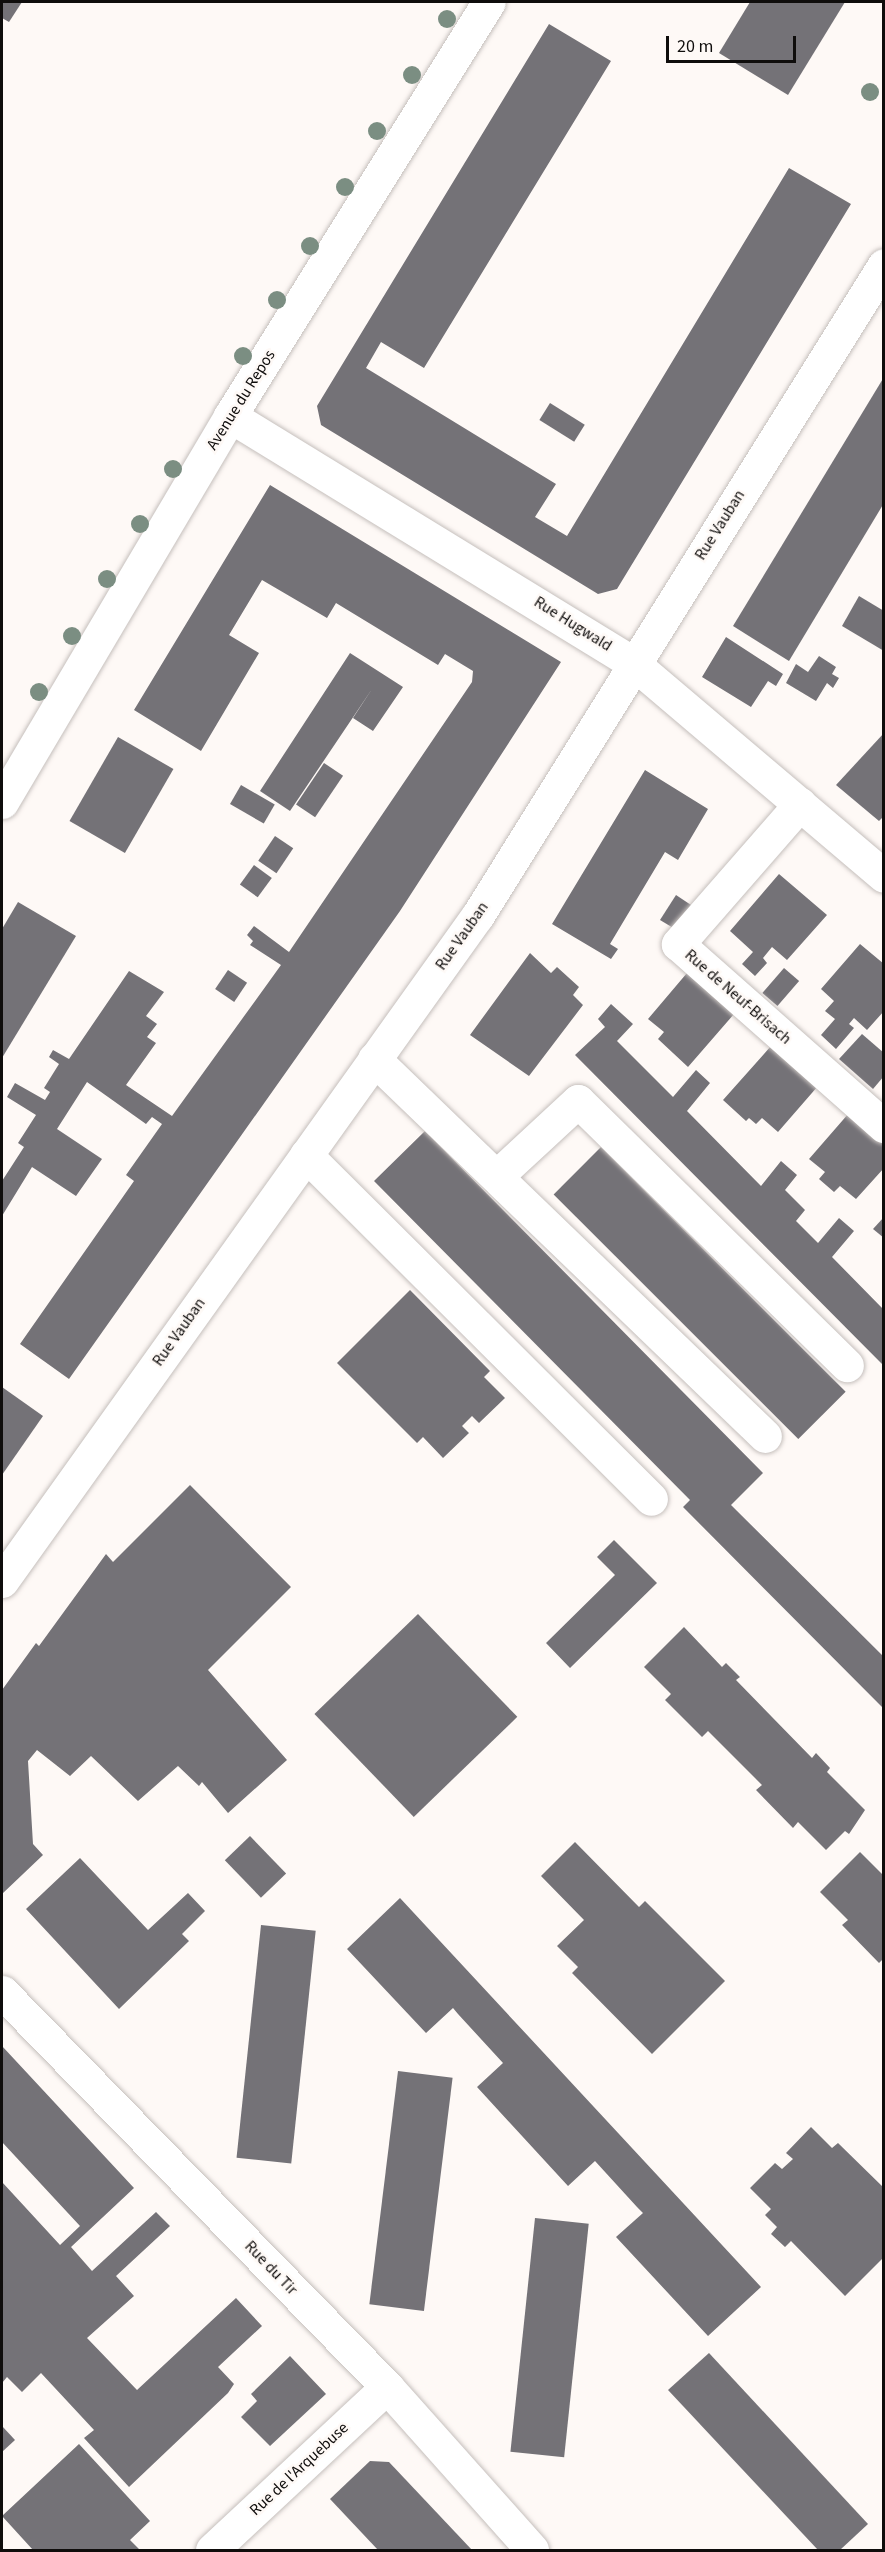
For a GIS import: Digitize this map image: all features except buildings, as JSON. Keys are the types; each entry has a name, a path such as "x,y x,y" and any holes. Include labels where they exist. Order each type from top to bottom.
{"main road":[{"name":"Avenue du Repos","path":"2,802 230,416 489,2"},
{"name":"Rue Vauban","path":"2,1581 478,915 633,663 884,265"},
{"name":"Rue Hugwald","path":"230,416 633,663 884,876"},
{"name":"Rue de Neuf-Brisach","path":"800,804 678,944 884,1126"},
{"path":"374,1059 498,1175 765,1436"},
{"path":"498,1175 578,1101 847,1365"},
{"path":"306,1155 651,1499"},
{"name":"Rue du Tir","path":"2,1992 387,2387 532,2550"},
{"name":"Rue de l'Arquebuse","path":"212,2550 387,2387"}]}
